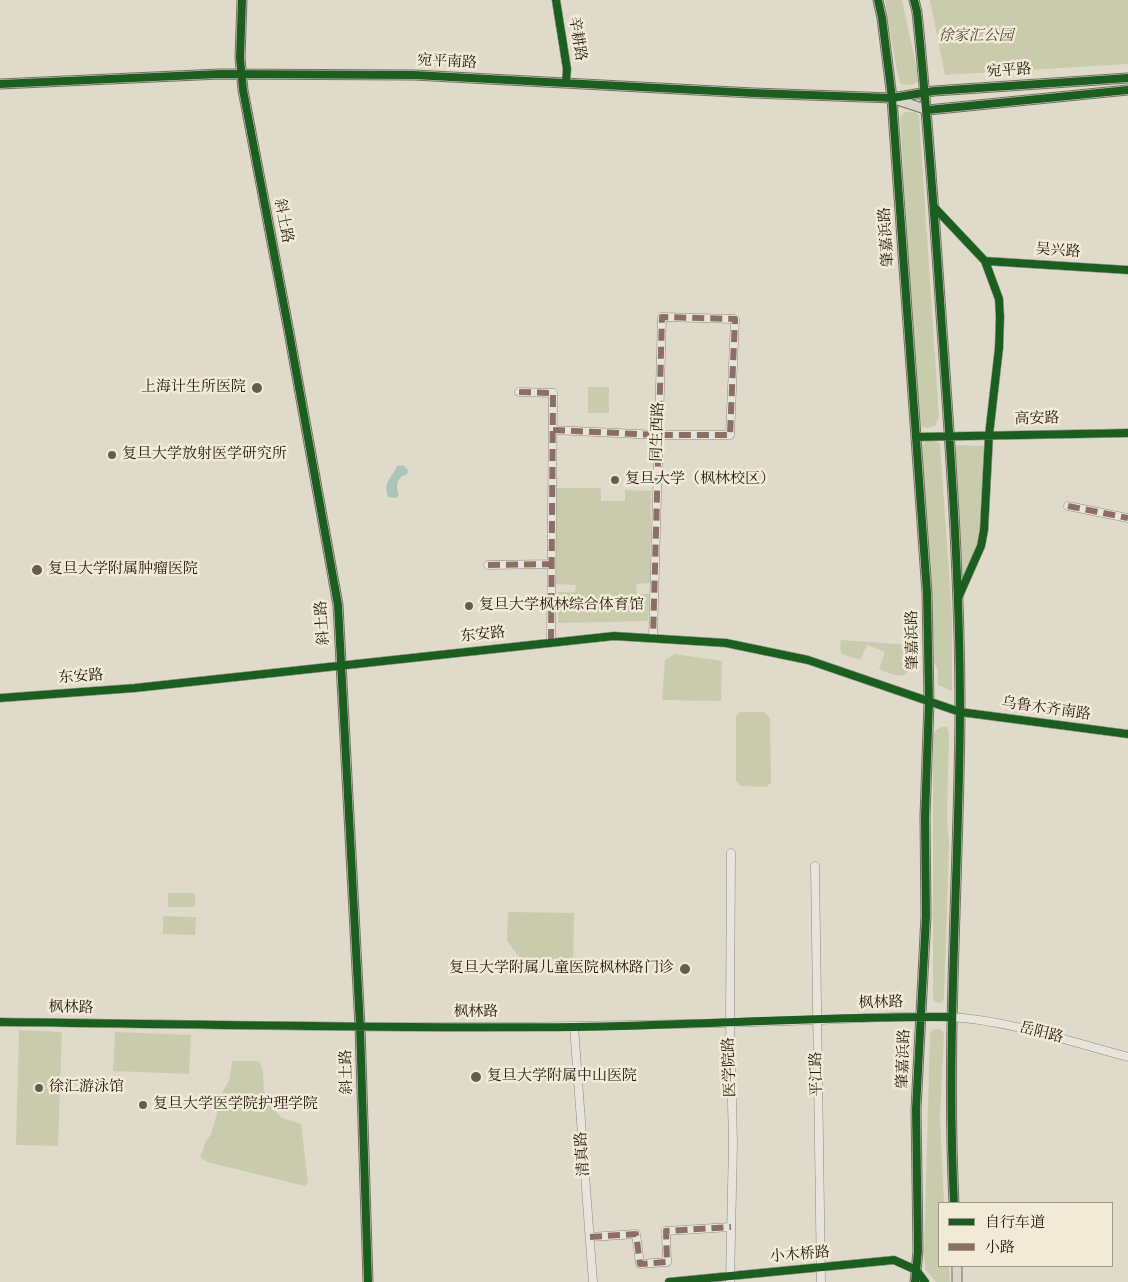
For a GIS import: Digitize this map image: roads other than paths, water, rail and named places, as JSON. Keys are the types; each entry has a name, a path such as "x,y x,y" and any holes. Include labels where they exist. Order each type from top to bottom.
{"main road":[{"name":"斜土路","path":"242,0 240,58 242,74 336,596 360,1027 368,1282"},
{"name":"肇嘉浜路","path":"878,0 892,98 926,593 928,702 925,817 926,916 924,986 920,1017 916,1108 918,1251 915,1282"},
{"path":"914,0 928,110 950,436 958,598 960,712 951,1098 954,1202"},
{"name":"宛平南路","path":"0,84 242,74 414,75 753,93 892,98"},
{"name":"宛平路","path":"892,98 926,92 1128,78"},
{"name":"宛平路","path":"892,98 928,110 1128,90"},
{"path":"957,1282 958,1267"}],"street":[{"name":"辛耕路","path":"556,0 567,69 566,82"},
{"path":"934,207 985,261 999,299 999,348 989,435 984,530 981,546 958,598"},
{"name":"吴兴路","path":"985,261 1128,270"},
{"name":"同生西路","path":"653,638 658,435 662,317 735,319 730,435 658,435"},
{"path":"519,392 553,393 551,642"},
{"path":"553,430 658,435"},
{"name":"高安路","path":"916,437 1128,433"},
{"path":"1068,506 1128,518"},
{"path":"488,565 551,564"},
{"name":"东安路","path":"0,698 134,688 614,636 726,643 808,660 960,712"},
{"name":"乌鲁木齐南路","path":"960,712 1128,734"},
{"name":"医学院路","path":"730,1279 733,1143 730,1023 731,852"},
{"name":"平江路","path":"815,866 822,1282"},
{"name":"枫林路","path":"0,1022 260,1024 360,1027 574,1026 952,1017"},
{"name":"岳阳路","path":"952,1017 1004,1025 1128,1057"},
{"name":"清真路","path":"574,1026 593,1282"},
{"path":"590,1237 636,1234 640,1264 668,1262 666,1231 731,1227"},
{"name":"小木桥路","path":"669,1282 730,1279 894,1260 916,1270 925,1282"}],"place":[{"name":"上海计生所医院","path":"257,388"},
{"name":"复旦大学放射医学研究所","path":"112,455"},
{"name":"复旦大学（枫林校区）","path":"615,480"},
{"name":"复旦大学附属肿瘤医院","path":"37,570"},
{"name":"复旦大学枫林综合体育馆","path":"469,606"},
{"name":"复旦大学附属儿童医院枫林路门诊","path":"685,969"},
{"name":"复旦大学附属中山医院","path":"476,1077"},
{"name":"徐汇游泳馆","path":"39,1088"},
{"name":"复旦大学医学院护理学院","path":"143,1105"}],"park label":[{"name":"徐家汇公园","path":"976,37"}]}
